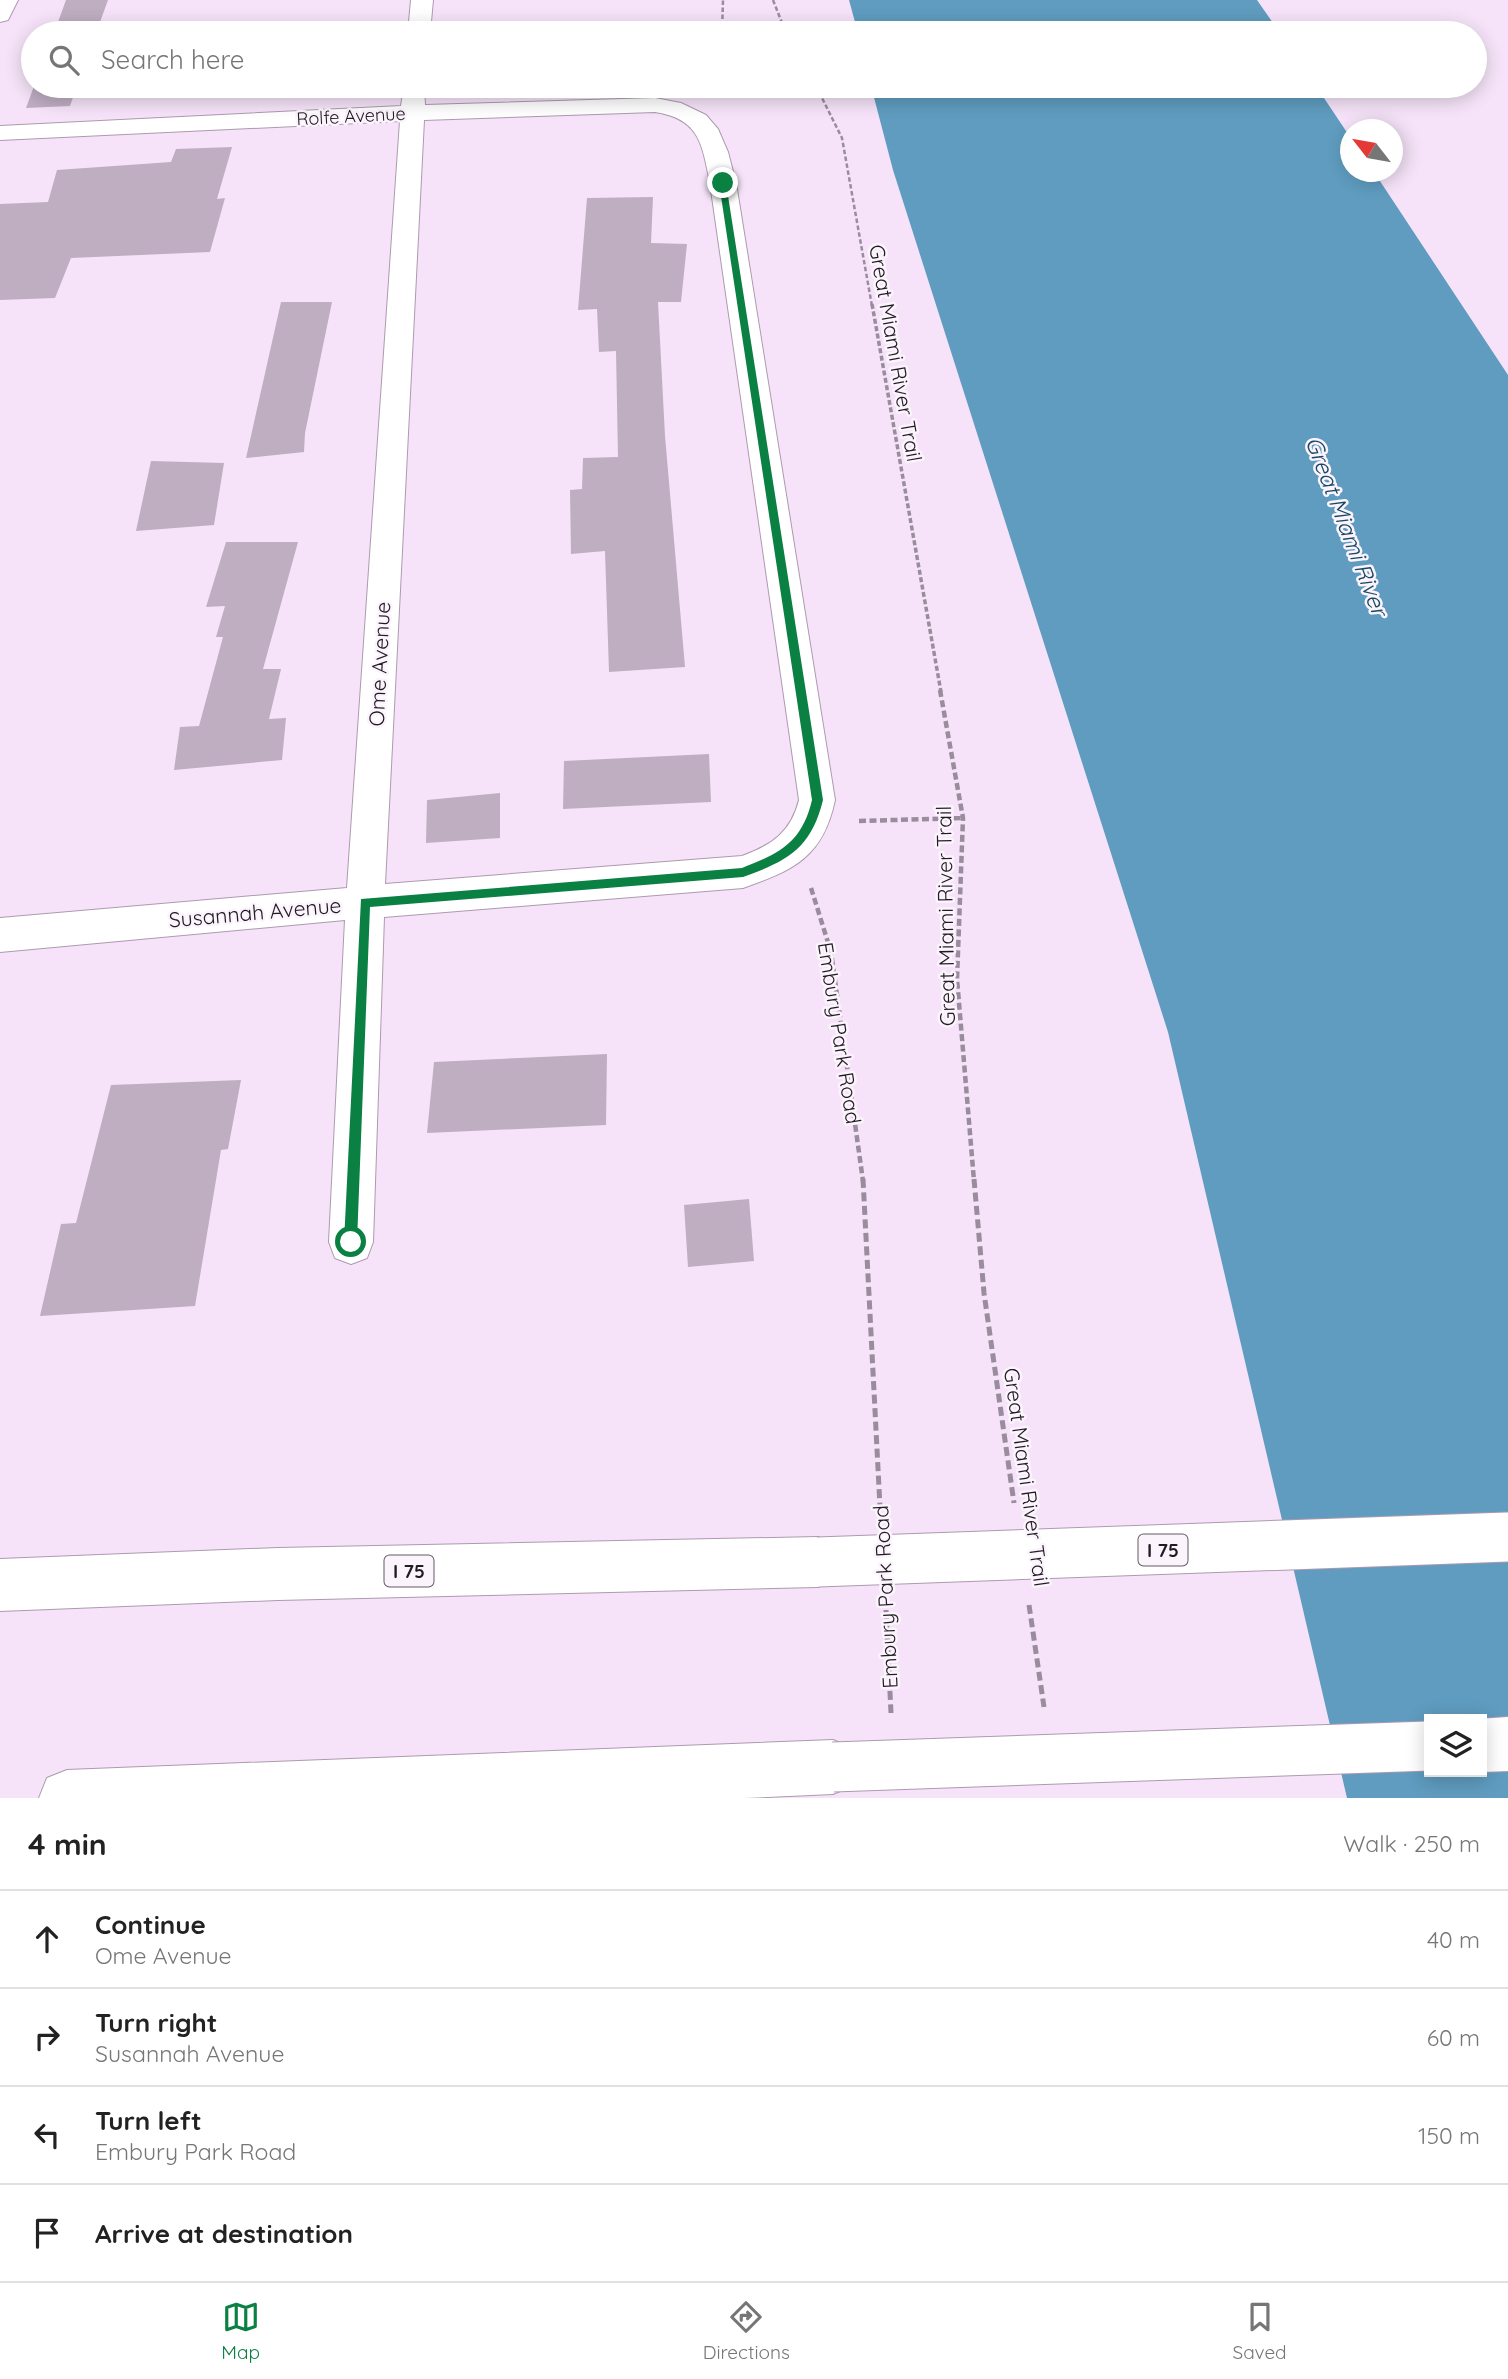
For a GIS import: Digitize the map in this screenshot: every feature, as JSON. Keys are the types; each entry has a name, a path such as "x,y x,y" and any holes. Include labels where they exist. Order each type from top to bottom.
{"main road":[{"path":"0,15 6,0"},
{"path":"420,21 422,0"},
{"name":"Rolfe Avenue","path":"0,133 413,99 655,105 682,111 699,121 713,136 723,183 817,800 804,834"},
{"name":"Ome Avenue","path":"351,1242 365,903 413,99"},
{"name":"Susannah Avenue","path":"0,935 743,872 778,859 804,834"},
{"name":"I 75","path":"0,1585 278,1574 818,1562 1508,1537"},
{"path":"1487,1745 1508,1744"},
{"path":"67,1798 1424,1746"}],"path":[{"path":"722,21 723,0"},
{"path":"773,0 781,21"},
{"name":"Great Miami River Trail","path":"822,98 842,138 963,818 957,979 984,1293 1016,1511"},
{"path":"804,834 963,818"},
{"name":"Embury Park Road","path":"804,834 831,952 864,1187 881,1519"},
{"name":"Great Miami River Trail","path":"1027,1593 1045,1716"},
{"name":"Embury Park Road","path":"885,1601 892,1724"}],"water":[{"path":"849,0 1257,0 1272,21 855,21"},
{"name":"Great Miami River","path":"874,98 1324,98 1340,122 1340,182 1381,182 1508,375 1508,1798 1347,1798 1168,1032 893,170"}],"building":[{"path":"66,0 108,0 100,21 58,21"},
{"path":"30,98 73,98 70,106 26,108"},
{"path":"232,147 217,199 225,198 210,252 71,258 55,298 0,300 0,204 48,202 57,170 171,162 176,149"},
{"path":"653,197 651,243 687,244 681,302 658,302 665,436 685,667 609,672 605,551 571,554 570,490 582,489 583,458 618,457 616,351 599,352 597,309 578,310 587,198"},
{"path":"281,302 332,302 305,433 304,452 246,458"},
{"path":"151,461 224,463 214,525 136,531"},
{"path":"226,542 298,542 263,669 281,669 269,719 286,718 282,760 174,770 180,727 199,726 223,637 216,637 225,606 206,607"},
{"path":"709,754 711,802 563,809 564,761"},
{"path":"500,793 500,838 426,843 427,800"},
{"path":"607,1054 606,1125 427,1133 434,1062"},
{"path":"241,1080 228,1149 221,1150 195,1306 40,1316 61,1224 76,1223 111,1085"},
{"path":"749,1199 754,1261 688,1267 684,1205"}],"route":[{"path":"351,1242 365,903 743,872 778,859 797,844 812,823 817,800 723,183"}]}
